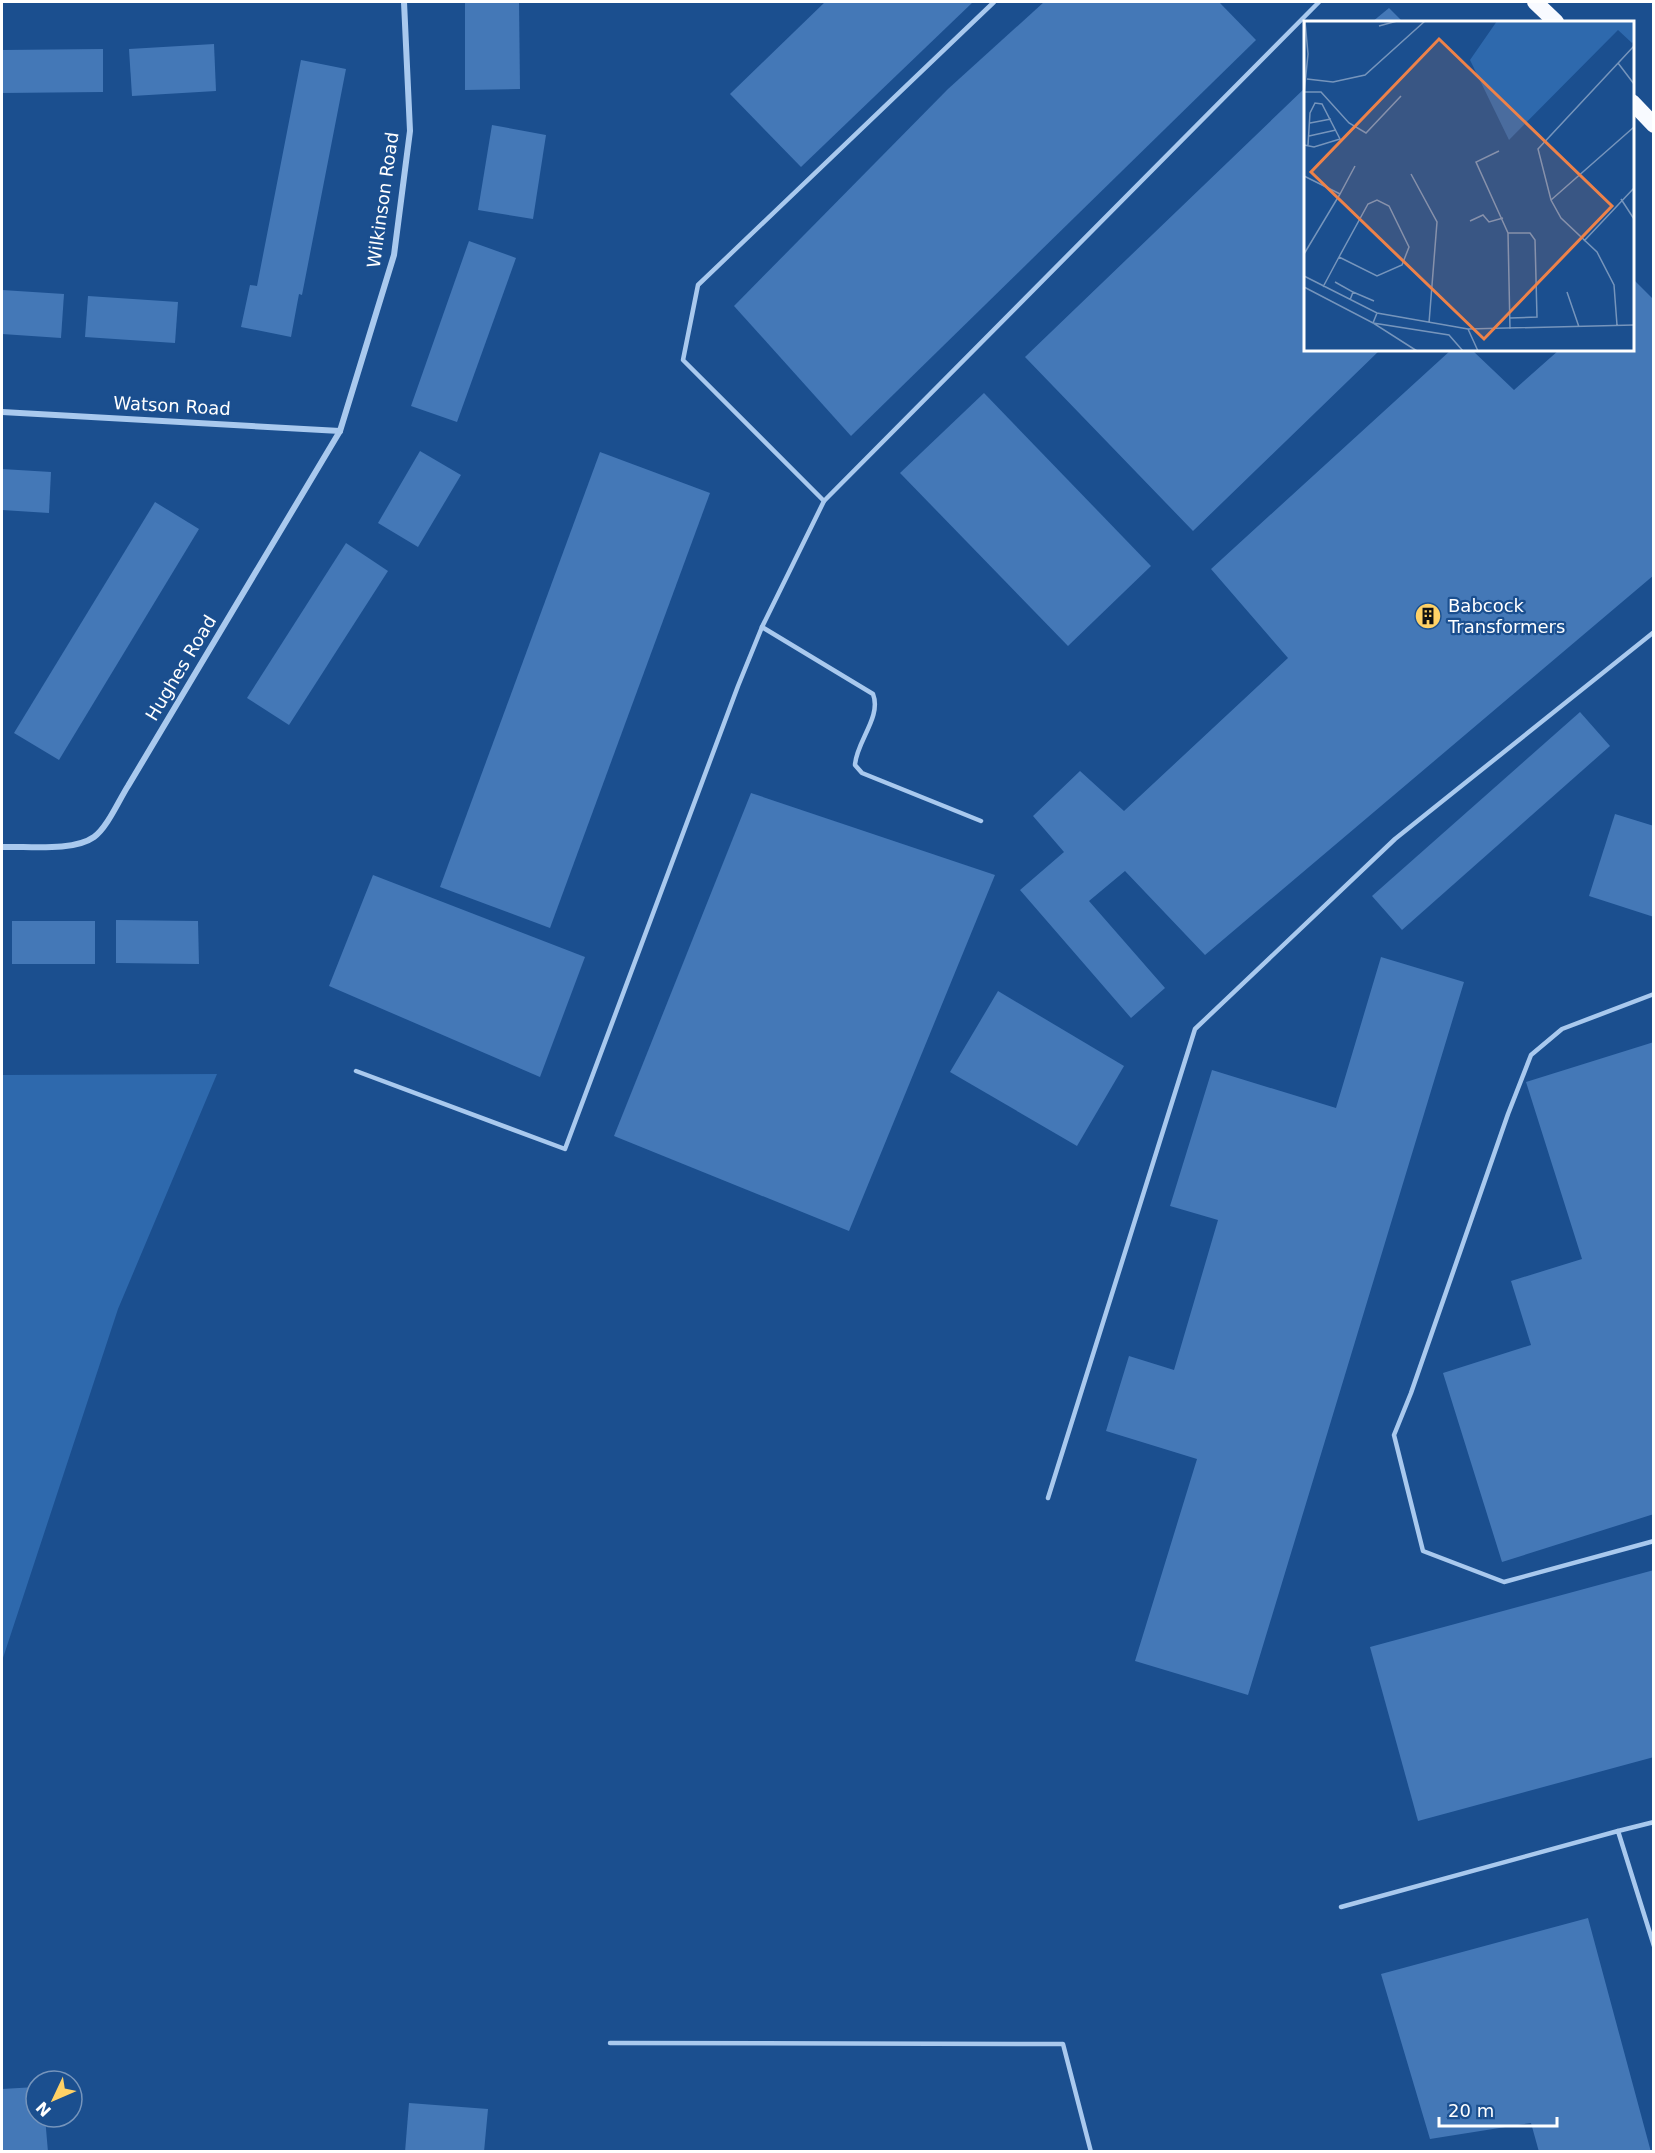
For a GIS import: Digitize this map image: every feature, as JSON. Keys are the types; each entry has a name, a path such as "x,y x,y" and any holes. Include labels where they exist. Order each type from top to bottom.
{"highway":[{"path":"1535,2 1555,21"},
{"path":"1634,104 1653,125"}],"street":[{"name":"Wilkinson Road","path":"340,431 394,255 410,131 404,2"},
{"name":"Watson Road","path":"2,412 340,431"},
{"name":"Hughes Road","path":"2,847 57,846 81,843 95,836 117,804 340,431"}],"lane":[{"path":"824,501 683,360 698,285 994,2"},
{"path":"356,1071 565,1149 762,627 824,501 1319,2"},
{"path":"762,627 873,694 876,702 874,711 855,754 855,765 862,774 981,821"},
{"path":"1048,1498 1195,1029 1395,838 1653,632"},
{"path":"1653,994 1562,1029 1531,1055 1394,1435 1423,1551 1504,1582 1653,1541"},
{"path":"1341,1906 1653,1822"},
{"path":"1618,1830 1653,1946"},
{"path":"610,2043 1063,2044 1091,2151"}],"shaded area":[{"path":"217,1074 118,1309 2,1661 2,1075"}],"building":[{"path":"465,2 519,2 520,89 465,90"},
{"path":"825,2 973,2 801,167 730,94"},
{"path":"1044,2 1219,2 1256,40 851,436 734,306 948,89"},
{"path":"1389,8 1402,21 1373,21"},
{"path":"214,44 216,91 132,96 129,49"},
{"path":"103,49 103,92 2,93 2,50"},
{"path":"301,60 346,69 302,295 299,294 291,337 241,327 250,285 257,286"},
{"path":"1304,89 1304,351 1379,351 1193,531 1025,357"},
{"path":"492,125 546,135 533,219 478,210"},
{"path":"469,241 516,258 457,422 411,406"},
{"name":"Babcock Transformers","path":"1634,282 1654,300 1654,575 1205,955 1125,871 1089,901 1165,988 1131,1018 1020,890 1064,852 1033,816 1080,771 1124,811 1288,658 1211,569 1450,351 1473,351 1514,390 1558,351 1634,351"},
{"path":"2,290 64,294 61,338 2,334"},
{"path":"88,296 178,302 175,343 85,337"},
{"path":"984,393 1151,566 1068,646 900,473"},
{"path":"420,451 461,475 418,547 378,523"},
{"path":"600,452 710,493 550,928 440,887"},
{"path":"2,469 51,472 49,513 2,510"},
{"path":"155,502 199,529 59,760 14,733"},
{"path":"346,543 388,571 289,725 247,698"},
{"path":"1580,712 1610,746 1402,930 1372,896"},
{"path":"751,793 995,875 849,1231 614,1136"},
{"path":"1615,814 1654,826 1654,917 1589,896"},
{"path":"373,875 585,957 540,1077 329,986"},
{"path":"116,920 198,921 199,964 116,963"},
{"path":"12,921 95,921 95,964 12,964"},
{"path":"1381,957 1464,982 1248,1695 1135,1661 1197,1459 1106,1431 1129,1356 1174,1370 1218,1220 1170,1206 1212,1070 1336,1108"},
{"path":"998,991 1124,1066 1077,1146 950,1072"},
{"path":"1654,1042 1654,1514 1502,1562 1443,1373 1531,1345 1511,1281 1582,1259 1526,1082"},
{"path":"1654,1570 1654,1757 1418,1821 1370,1647"},
{"path":"1588,1918 1651,2152 1539,2152 1531,2123 1430,2139 1381,1974"},
{"path":"24,2088 24,2129 46,2129 48,2152 2,2152 2,2089"},
{"path":"409,2103 488,2109 484,2152 405,2152"}],"place":[{"name":"Babcock Transformers","path":"1428,616"}]}
